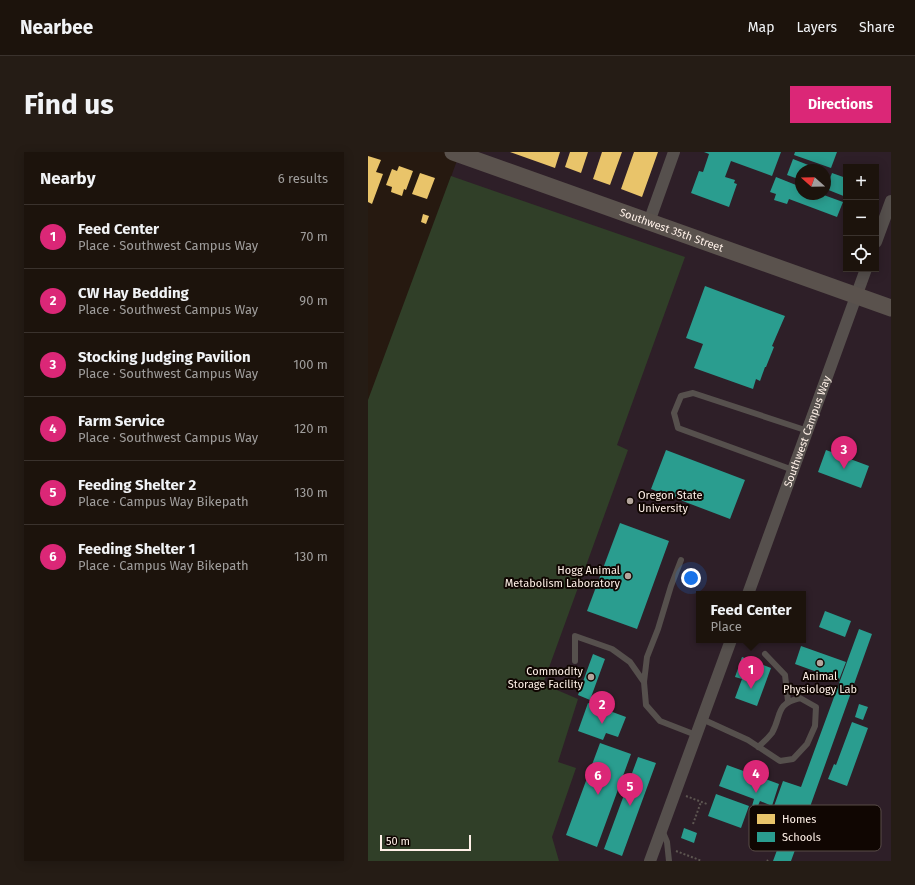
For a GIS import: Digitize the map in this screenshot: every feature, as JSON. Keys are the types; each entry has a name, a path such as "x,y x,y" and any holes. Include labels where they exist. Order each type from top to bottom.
{"main road":[{"name":"Southwest 35th Street","path":"452,152 891,308"}],"street":[{"path":"649,222 674,152"},
{"path":"878,236 891,201"},
{"name":"Southwest Campus Way","path":"749,591 865,272"},
{"path":"650,861 730,643"}],"lane":[{"path":"794,470 678,428 674,413 681,396 693,393 808,431"},
{"path":"681,560 647,657 644,682 646,706 660,721 696,735"},
{"path":"575,661 574,636 612,649 630,662 644,682"},
{"path":"765,654 785,675 788,688 788,701"},
{"path":"702,719 748,740 758,747 780,761 793,759 807,744 815,726 816,707 800,698 788,701 779,711 772,732 758,747"},
{"path":"662,828 668,847 669,861"}],"path":[{"path":"675,791 707,804"},
{"path":"693,824 701,802"},
{"path":"668,847 702,861"}],"shaded area":[{"name":"Oregon State University","path":"460,152 891,152 891,861 368,861 368,408"}],"green space":[{"path":"451,176 685,257 617,445 628,450 543,684 578,699 558,762 576,768 552,837 559,861 368,861 368,400"}],"building: Homes":[{"path":"510,152 560,152 555,168"},
{"path":"570,152 588,152 581,173 565,167"},
{"path":"602,152 622,152 610,185 593,179"},
{"path":"634,152 658,152 642,197 621,189"},
{"path":"368,156 381,160 376,172 383,174 372,204 368,202"},
{"path":"399,166 413,171 406,190 404,189 402,196 391,192 392,187 386,185 392,169 397,171"},
{"path":"420,173 435,178 427,199 412,194"},
{"path":"423,214 429,216 426,224 421,222"}],"building: Schools":[{"path":"704,152 781,152 772,176 731,161 725,177 735,180 734,183 737,184 729,207 691,193 699,171 703,172 709,154"},
{"path":"795,152 837,152 831,168 831,164 820,164 794,155"},
{"path":"793,159 806,164 795,164 795,178 787,175"},
{"path":"832,173 843,177 843,196 831,191"},
{"path":"776,177 795,185 795,200 831,200 831,198 843,202 837,217 789,199 787,204 774,200 776,194 770,192"},
{"path":"705,286 785,316 772,346 774,347 760,381 756,379 753,389 694,368 703,344 686,338"},
{"path":"666,450 745,480 730,519 651,489"},
{"path":"826,450 869,466 861,488 818,472"},
{"name":"Hogg Animal Metabolism Laboratory","path":"620,523 669,541 637,629 587,611"},
{"path":"825,611 851,621 845,637 819,627"},
{"path":"859,629 872,634 811,805 774,805 783,781 801,787"},
{"name":"Animal Physiology Lab","path":"801,646 846,662 839,680 795,664"},
{"name":"Commodity Storage Facility","path":"593,654 605,659 590,700 578,695"},
{"path":"742,657 771,668 757,706 735,698 742,679 735,677"},
{"path":"588,703 626,717 618,737 606,733 603,740 578,731"},
{"path":"859,704 868,707 863,720 855,717"},
{"path":"852,722 868,728 847,786 828,779 834,764 836,765"},
{"path":"600,743 631,754 597,847 566,835"},
{"path":"638,757 656,763 622,856 604,849"},
{"path":"727,765 779,784 772,805 760,801 758,805 752,805 754,799 719,786"},
{"path":"716,794 749,806 741,828 708,816"},
{"path":"684,828 697,833 694,843 681,838"},
{"path":"777,851 795,851 791,861 773,861"}],"place":[{"name":"Stocking Judging Pavilion","path":"844,469"},
{"name":"Oregon State University","path":"630,501"},
{"name":"Hogg Animal Metabolism Laboratory","path":"628,576"},
{"name":"Animal Physiology Lab","path":"820,663"},
{"name":"Commodity Storage Facility","path":"591,677"},
{"name":"Feed Center","path":"751,689"},
{"name":"CW Hay Bedding","path":"602,724"},
{"name":"Farm Service","path":"756,793"},
{"name":"Feeding Shelter 1","path":"598,795"},
{"name":"Feeding Shelter 2","path":"630,806"}]}
